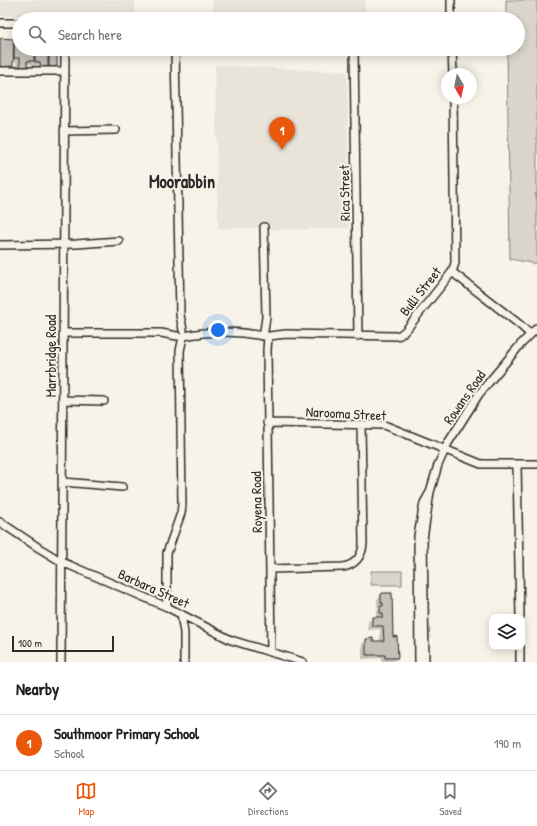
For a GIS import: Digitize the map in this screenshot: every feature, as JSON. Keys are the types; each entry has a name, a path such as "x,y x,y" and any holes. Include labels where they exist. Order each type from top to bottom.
{"street":[{"path":"451,0 452,12"},
{"path":"0,23 12,23"},
{"name":"Marrbridge Road","path":"61,662 64,400 63,245 65,56"},
{"path":"168,607 168,549 181,513 182,505 175,56"},
{"name":"Rica Street","path":"354,56 358,336"},
{"path":"452,56 452,68"},
{"path":"0,71 65,71"},
{"name":"Bulli Street","path":"63,333 248,333 396,336 403,333 452,272 455,263 453,104"},
{"path":"64,130 116,130"},
{"name":"Royena Road","path":"264,227 271,652"},
{"path":"0,245 63,245 119,241"},
{"path":"452,272 530,334"},
{"name":"Rowans Road","path":"419,662 423,539 430,492 438,465 444,450 479,394 530,334 537,328"},
{"path":"64,400 104,401"},
{"name":"Narooma Street","path":"267,423 379,424 389,426 481,464 537,464"},
{"path":"270,569 343,567 354,563 360,556 363,544 361,424"},
{"path":"517,464 520,614"},
{"path":"63,482 122,487"},
{"name":"Barbara Street","path":"0,522 62,562 168,607 230,640 271,652 289,660 303,662"},
{"name":"Rowans Road","path":"421,611 424,662"},
{"path":"181,614 184,633 184,662"},
{"path":"184,633 187,626 204,626"},
{"path":"520,650 520,662"}],"shaded area":[{"path":"0,0 135,0 135,12 12,12 12,16 0,16"},
{"path":"213,0 365,0 365,12 213,12"},
{"path":"506,0 537,0 537,264 510,259 507,56 525,56 525,12 506,12"},
{"path":"215,65 347,72 349,228 272,230 271,228 218,228"},
{"path":"371,571 402,571 402,585 371,585"}],"building":[{"path":"1,38 12,39 13,66 1,67 0,65"},
{"path":"14,56 34,56 34,61 27,61 27,67 20,67 20,58 14,58"},
{"path":"35,56 48,56 48,69 41,69 40,62 35,62"},
{"path":"49,56 57,56 57,66 54,68 49,68"},
{"path":"392,593 393,637 397,636 398,658 385,658 385,655 366,655 366,639 373,638 373,641 384,641 383,626 372,626 372,617 383,617 383,613 380,613 380,606 383,606 383,603 381,603 381,594"}],"place":[{"name":"Southmoor Primary School","path":"282,150"}],"district":[{"name":"Moorabbin","path":"182,181"}]}
